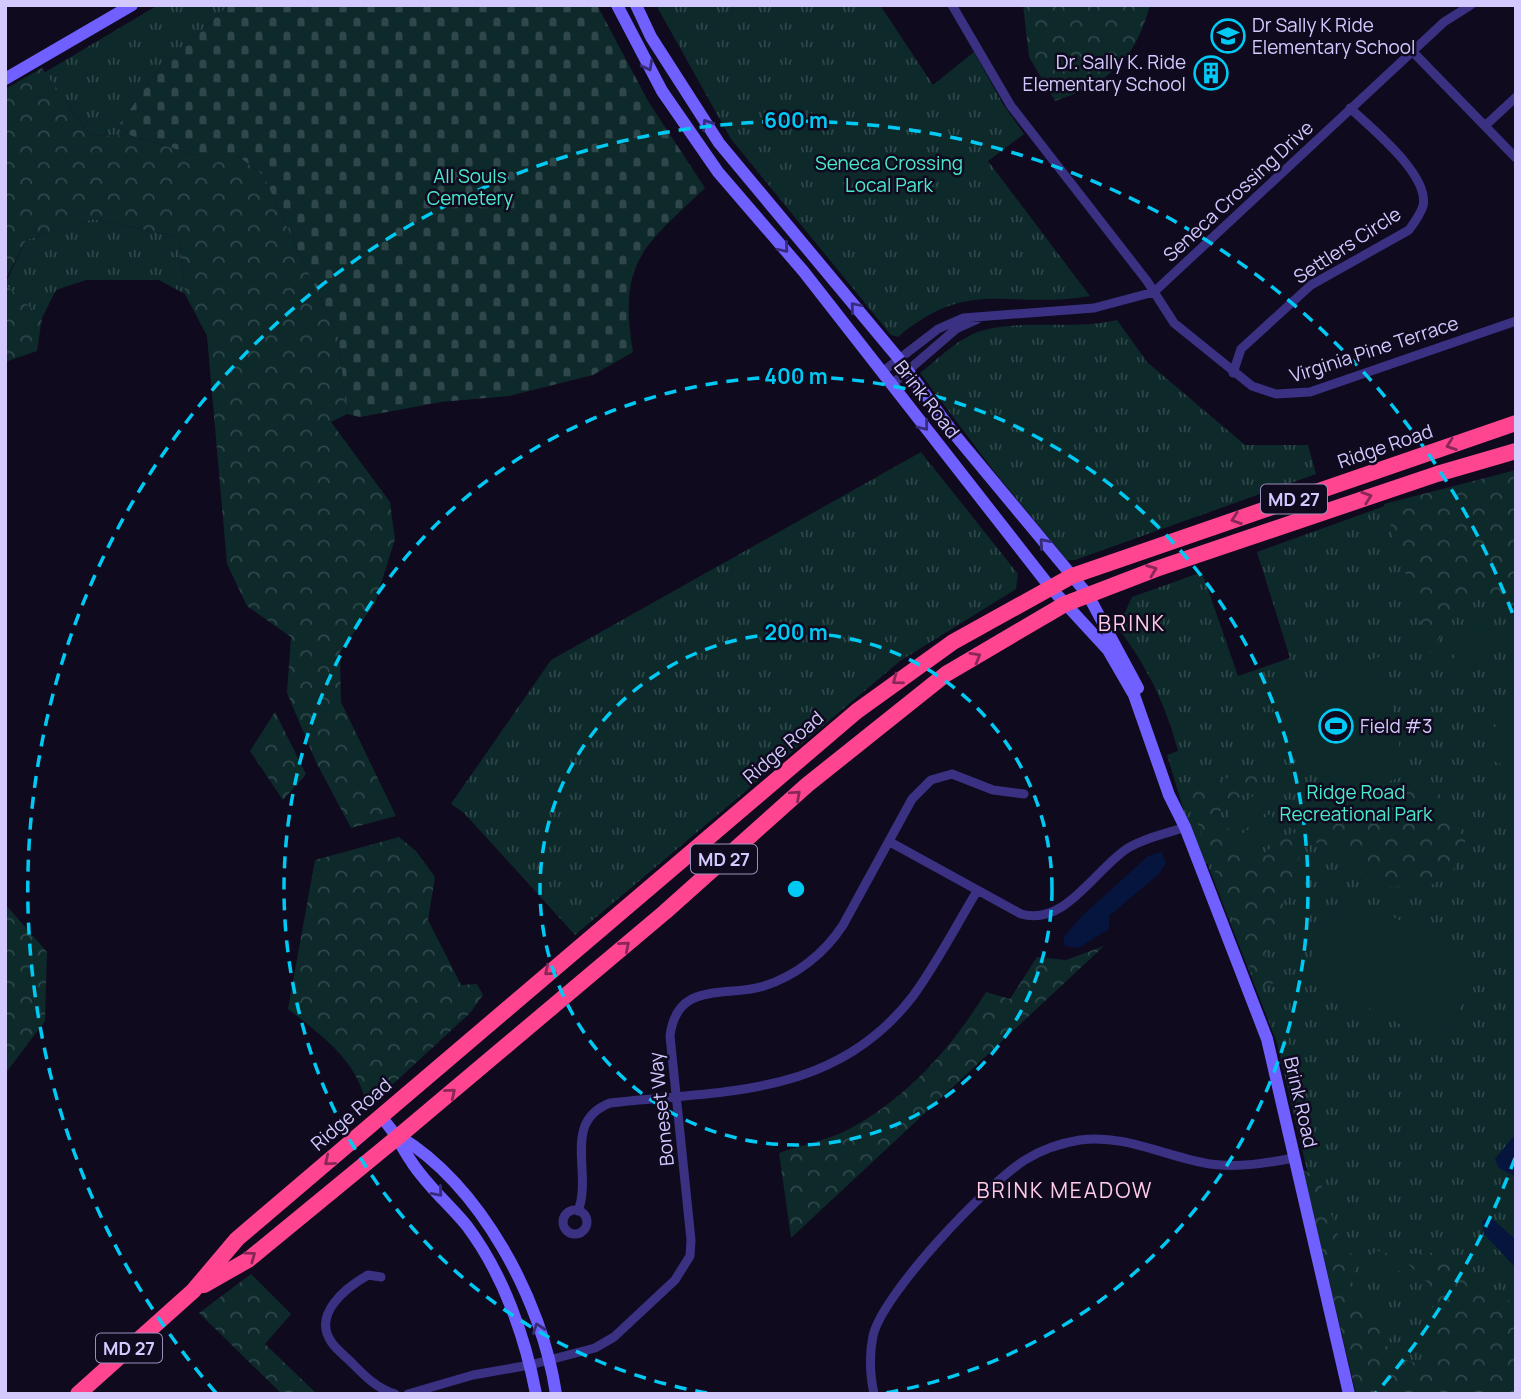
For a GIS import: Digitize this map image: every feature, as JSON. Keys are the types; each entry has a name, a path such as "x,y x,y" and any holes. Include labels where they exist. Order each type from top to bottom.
{"highway":[{"name":"Ridge Road","path":"78,1394 192,1291 237,1239 857,711 920,663 1072,576 1516,423"},
{"name":"Ridge Road","path":"192,1291 248,1259 399,1136 655,920 807,785 946,674 1065,604 1088,595 1411,482 1516,451"}],"main road":[{"path":"5,79 132,5"},
{"name":"Brink Road","path":"617,5 662,91 711,162 804,272 1050,587 1102,642 1134,695 1169,795 1185,827"},
{"name":"Brink Road","path":"636,5 651,37 719,143 908,370 955,435 1088,595 1138,686 1185,827 1267,1039 1349,1394"},
{"path":"381,1116 399,1136 411,1161 468,1228 506,1295 530,1365 536,1394"},
{"path":"399,1136 422,1150 484,1217 522,1284 549,1361 556,1394"}],"street":[{"name":"Virginia Pine Terrace","path":"952,5 1011,106 1154,292 1174,323 1233,373 1263,391 1297,394 1516,321"},
{"name":"Seneca Crossing Drive","path":"882,372 938,329 963,318 1094,308 1154,292 1444,22 1471,5"},
{"path":"1412,51 1516,158"},
{"path":"1486,125 1516,97"},
{"name":"Settlers Circle","path":"1233,373 1241,349 1311,285 1409,230 1418,219 1423,200 1417,179 1408,166 1350,108"},
{"name":"Seneca Crossing Drive","path":"891,384 957,329 989,314"},
{"name":"Boneset Way","path":"408,1394 473,1375 549,1361 595,1348 614,1337 664,1292 684,1269 690,1256 691,1240 670,1036 678,1011 694,997 707,993 767,985 799,969 817,955 839,932 912,799 931,780 952,774 993,790 1024,794"},
{"path":"890,842 1021,914 1046,916 1061,907 1129,848 1185,827"},
{"path":"578,1211 585,1189 581,1133 588,1118 610,1103 750,1089 786,1082 847,1054 877,1033 911,998 977,891"},
{"path":"874,1394 870,1371 873,1335 883,1309 901,1283 997,1181 1037,1153 1066,1143 1109,1139 1214,1165 1259,1165 1294,1158"},
{"path":"381,1277 368,1275 337,1296 330,1309 327,1333 332,1342 369,1380 383,1390 395,1394"}],"green space":[{"path":"158,5 229,5 159,69 119,125 129,135 91,136 66,101 5,96"},
{"name":"All Souls Cemetery","path":"229,5 597,5 648,101 705,188 665,226 640,258 629,296 633,352 593,375 509,396 441,402 360,417 347,414 338,336 263,175 238,156 199,156 129,135 119,125 159,69"},
{"name":"Seneca Crossing Local Park","path":"656,5 880,5 933,85 974,52 1003,104 1024,134 988,161 1090,296 969,301 923,318 898,337 891,335 731,139"},
{"path":"1023,5 1150,5 1136,41 1117,67 1091,86 1055,101 1029,57"},
{"path":"42,68 91,136 129,135 199,156 238,156 263,175 338,336 347,414 331,422 390,502 395,539 375,603 340,652 341,702 396,816 351,828 316,762 287,693 291,637 247,606 227,564 207,336 185,294 179,237 93,219 26,240 5,281 5,89"},
{"path":"93,219 179,237 185,294 159,280 86,280 56,290 42,318 5,284 26,240"},
{"path":"5,284 42,318 37,351 5,362"},
{"path":"1117,320 1147,362 1245,445 1308,445 1316,474 1075,560 1067,560 993,470 920,373 959,342 988,329"},
{"path":"921,452 1018,574 1016,589 900,661 575,935 464,813 451,804 551,660"},
{"path":"1516,470 1516,621 1469,592 1430,653 1384,504"},
{"name":"Ridge Road Recreational Park","path":"1516,488 1516,1394 1360,1394 1277,1043 1207,863 1201,868 1167,755 1178,751 1168,718 1147,671 1118,628 1132,597 1202,572 1238,676 1290,658 1257,552 1404,499"},
{"path":"1477,626 1495,638 1469,676 1450,663"},
{"name":"Field #3","path":"1382,656 1405,776 1363,786 1343,785 1326,780 1298,759 1288,744 1273,711 1270,693"},
{"path":"1516,684 1516,770 1481,756"},
{"path":"275,712 306,774 283,800 250,751"},
{"path":"1259,768 1261,782 1217,813 1253,861 1293,832 1304,844 1265,956 1274,983 1258,990 1186,791"},
{"path":"1424,781 1436,788 1465,840 1464,851 1453,870 1434,884 1390,887 1374,882 1334,847 1313,842 1318,828 1394,799"},
{"path":"1256,794 1268,811 1241,831 1228,814"},
{"path":"1270,814 1282,831 1255,851 1242,834"},
{"path":"399,837 416,851 435,877 428,920 461,985 477,984 483,995 470,1013 367,1108 363,1091 347,1063 326,1040 288,1009 315,860"},
{"path":"1343,892 1483,962 1442,1045 1302,975"},
{"path":"5,904 47,952 45,1021 5,1074"},
{"path":"1104,946 791,1238 779,1153 843,1132 892,1101 944,1051 986,992 1010,999 1037,957 1066,960"},
{"path":"1303,1170 1319,1178 1341,1244 1359,1261 1350,1279 1374,1316 1388,1321 1395,1331 1385,1345 1407,1360 1424,1366 1441,1346 1417,1335 1439,1312 1420,1294 1429,1284 1407,1263 1394,1276 1370,1256 1378,1251 1395,1255 1444,1252 1516,1306 1516,1394 1356,1394"},
{"path":"251,1274 291,1314 265,1344 317,1394 282,1394 199,1313"}],"water":[{"path":"1162,852 1166,863 1159,874 1109,916 1109,929 1078,948 1065,946 1063,938 1082,916 1148,856"},
{"path":"1513,1137 1516,1139 1516,1177 1499,1168 1495,1159"},
{"path":"1490,1217 1516,1240 1516,1268 1484,1234 1482,1221"}],"place":[{"name":"Dr Sally K Ride Elementary School","path":"1228,36"},
{"name":"Dr. Sally K. Ride Elementary School","path":"1211,73"},
{"name":"Field #3","path":"1336,726"}],"district":[{"name":"BRINK","path":"1132,623"},
{"name":"BRINK MEADOW","path":"1065,1190"}]}
